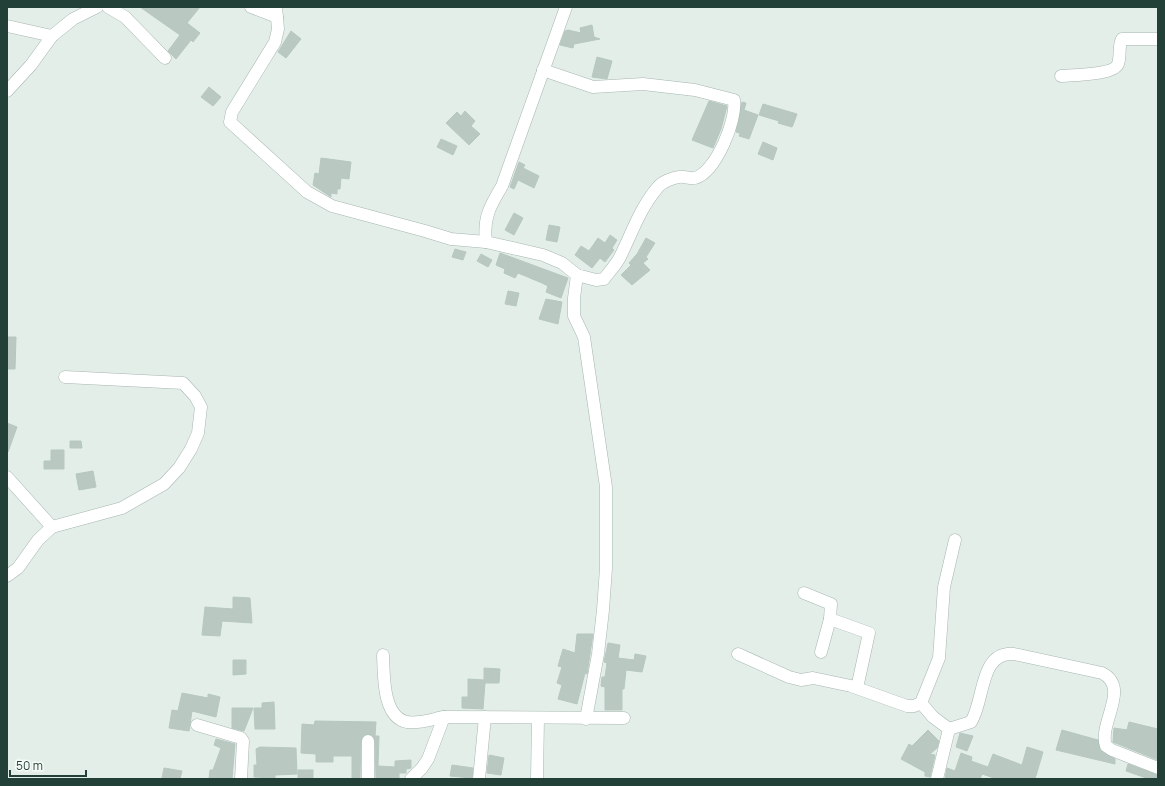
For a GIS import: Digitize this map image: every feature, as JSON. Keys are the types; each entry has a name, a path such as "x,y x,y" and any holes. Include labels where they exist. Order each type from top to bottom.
{"street":[{"path":"7,91 31,65 52,36 73,19 97,7"},
{"path":"108,7 125,17 165,58"},
{"path":"251,7 277,12 278,29 275,42 232,112 230,117 232,125 307,192 317,199 332,206 451,239 486,242 543,255 562,263 577,275 596,280 604,279 619,259 645,204 659,186 666,181 679,177 694,178 705,173 714,163 730,126 735,102 732,98 695,90 643,84 593,87 543,70"},
{"path":"486,242 485,226 488,210 502,186 566,7"},
{"path":"7,26 52,36"},
{"path":"1061,76 1103,72 1112,69 1118,63 1122,39 1158,39"},
{"path":"577,275 574,298 574,316 584,337 606,487 606,568 603,610 598,654 586,719"},
{"path":"7,576 18,568 38,540 52,527 122,508 164,484 179,468 191,449 198,433 201,407 195,396 180,382 65,377"},
{"path":"7,477 52,527"},
{"path":"738,654 789,677 801,680 813,678 857,688 907,706 914,706 921,703 939,658 944,587 955,540"},
{"path":"804,593 831,604 830,619 821,652"},
{"path":"830,619 870,633 857,688"},
{"path":"950,729 971,722 977,707 988,666 993,660 1007,654 1021,656 1102,673 1110,677 1115,687 1106,736 1106,746 1112,750 1158,768"},
{"path":"383,655 386,700 401,720 413,722 444,718 485,717 586,719 624,718"},
{"path":"921,703 933,717 950,729"},
{"path":"479,779 485,717"},
{"path":"411,779 422,768 430,754 444,718"},
{"path":"537,779 538,718"},
{"path":"197,725 241,738 243,741 241,779"},
{"path":"937,779 950,729"},
{"path":"368,741 368,779"}],"building":[{"path":"140,7 200,7 187,23 200,33 193,42 191,40 176,59 168,51 180,35"},
{"path":"592,25 594,37 600,39 574,44 573,48 560,45 565,31 568,30 581,33 580,28"},
{"path":"291,31 301,39 286,58 278,52"},
{"path":"597,57 612,61 607,79 592,77"},
{"path":"209,87 221,97 213,106 201,97"},
{"path":"709,101 727,106 721,129 713,148 692,140"},
{"path":"742,102 746,103 744,110 758,115 749,139 739,136 740,133 736,132"},
{"path":"763,104 797,114 792,127 759,115"},
{"path":"465,111 475,121 471,126 480,134 469,145 446,123 457,112 461,116"},
{"path":"441,139 457,146 453,155 437,147"},
{"path":"763,142 777,148 773,160 758,154"},
{"path":"321,158 351,162 349,179 341,178 340,189 337,189 337,194 331,193 331,197 313,185 315,173 319,174"},
{"path":"519,162 525,165 523,168 539,176 534,188 518,180 514,189 510,187"},
{"path":"514,213 523,218 514,235 505,230"},
{"path":"549,225 560,227 557,242 546,240"},
{"path":"610,235 617,240 612,248 614,250 605,262 600,258 592,268 575,255 581,246 589,251 598,238 605,243"},
{"path":"646,238 655,243 646,257 648,259 643,263 650,270 632,285 621,275 631,265 629,263 637,254"},
{"path":"455,249 466,252 463,260 452,257"},
{"path":"500,253 568,278 561,298 546,292 548,286 542,283 518,273 515,278 504,273 505,269 496,265"},
{"path":"481,254 492,260 488,267 477,261"},
{"path":"508,291 519,293 516,306 505,304"},
{"path":"546,299 562,302 558,324 539,319"},
{"path":"7,337 16,337 15,369 7,369"},
{"path":"7,423 17,427 8,452 7,452"},
{"path":"70,441 81,441 82,448 70,448"},
{"path":"51,450 64,450 64,469 44,469 44,461 51,461"},
{"path":"93,471 96,487 79,490 76,474"},
{"path":"233,597 250,598 252,623 222,621 220,636 202,635 205,607 233,609"},
{"path":"577,634 593,634 587,674 585,673 577,704 558,699 562,685 557,683 562,667 558,666 563,649 575,653"},
{"path":"608,643 620,645 618,658 634,660 635,654 646,656 642,672 626,670 624,689 622,689 622,710 605,710 605,687 601,686 602,677 605,677 607,663 604,662"},
{"path":"233,660 246,660 246,674 233,675"},
{"path":"484,668 500,669 499,683 485,683 483,709 462,708 462,697 468,697 468,679 484,680"},
{"path":"182,693 208,698 208,694 220,697 216,717 192,711 189,731 169,728 172,710 178,711"},
{"path":"274,702 275,729 255,729 254,708 262,708 262,703"},
{"path":"232,708 253,708 244,731 232,728"},
{"path":"315,721 376,722 375,736 379,736 378,766 395,767 395,761 411,760 411,768 406,769 406,773 399,773 399,779 376,779 375,741 372,735 368,734 364,735 361,741 360,779 352,779 352,756 333,756 333,762 316,762 316,754 301,753 302,724 314,725"},
{"path":"1129,722 1158,729 1158,760 1113,742 1114,728 1127,730"},
{"path":"928,730 939,741 937,748 930,754 935,755 930,777 925,776 925,772 901,759 909,744 912,746"},
{"path":"1062,730 1098,740 1100,750 1115,759 1115,764 1056,750"},
{"path":"960,733 973,736 967,751 956,747"},
{"path":"216,739 235,744 232,779 209,779 210,770 213,770 221,748 214,745"},
{"path":"260,747 296,748 297,774 275,775 275,778 254,777 254,765 257,765 256,749"},
{"path":"1027,747 1043,752 1035,779 997,779 982,774 980,779 945,779 947,768 955,771 961,753 972,757 971,761 988,767 993,754 1022,765"},
{"path":"489,755 504,758 501,775 487,773"},
{"path":"1128,764 1158,775 1158,779 1149,779 1126,771"},
{"path":"452,765 473,768 472,778 450,776"},
{"path":"164,768 182,771 180,779 162,778"},
{"path":"298,770 313,770 313,779 298,779"}]}
